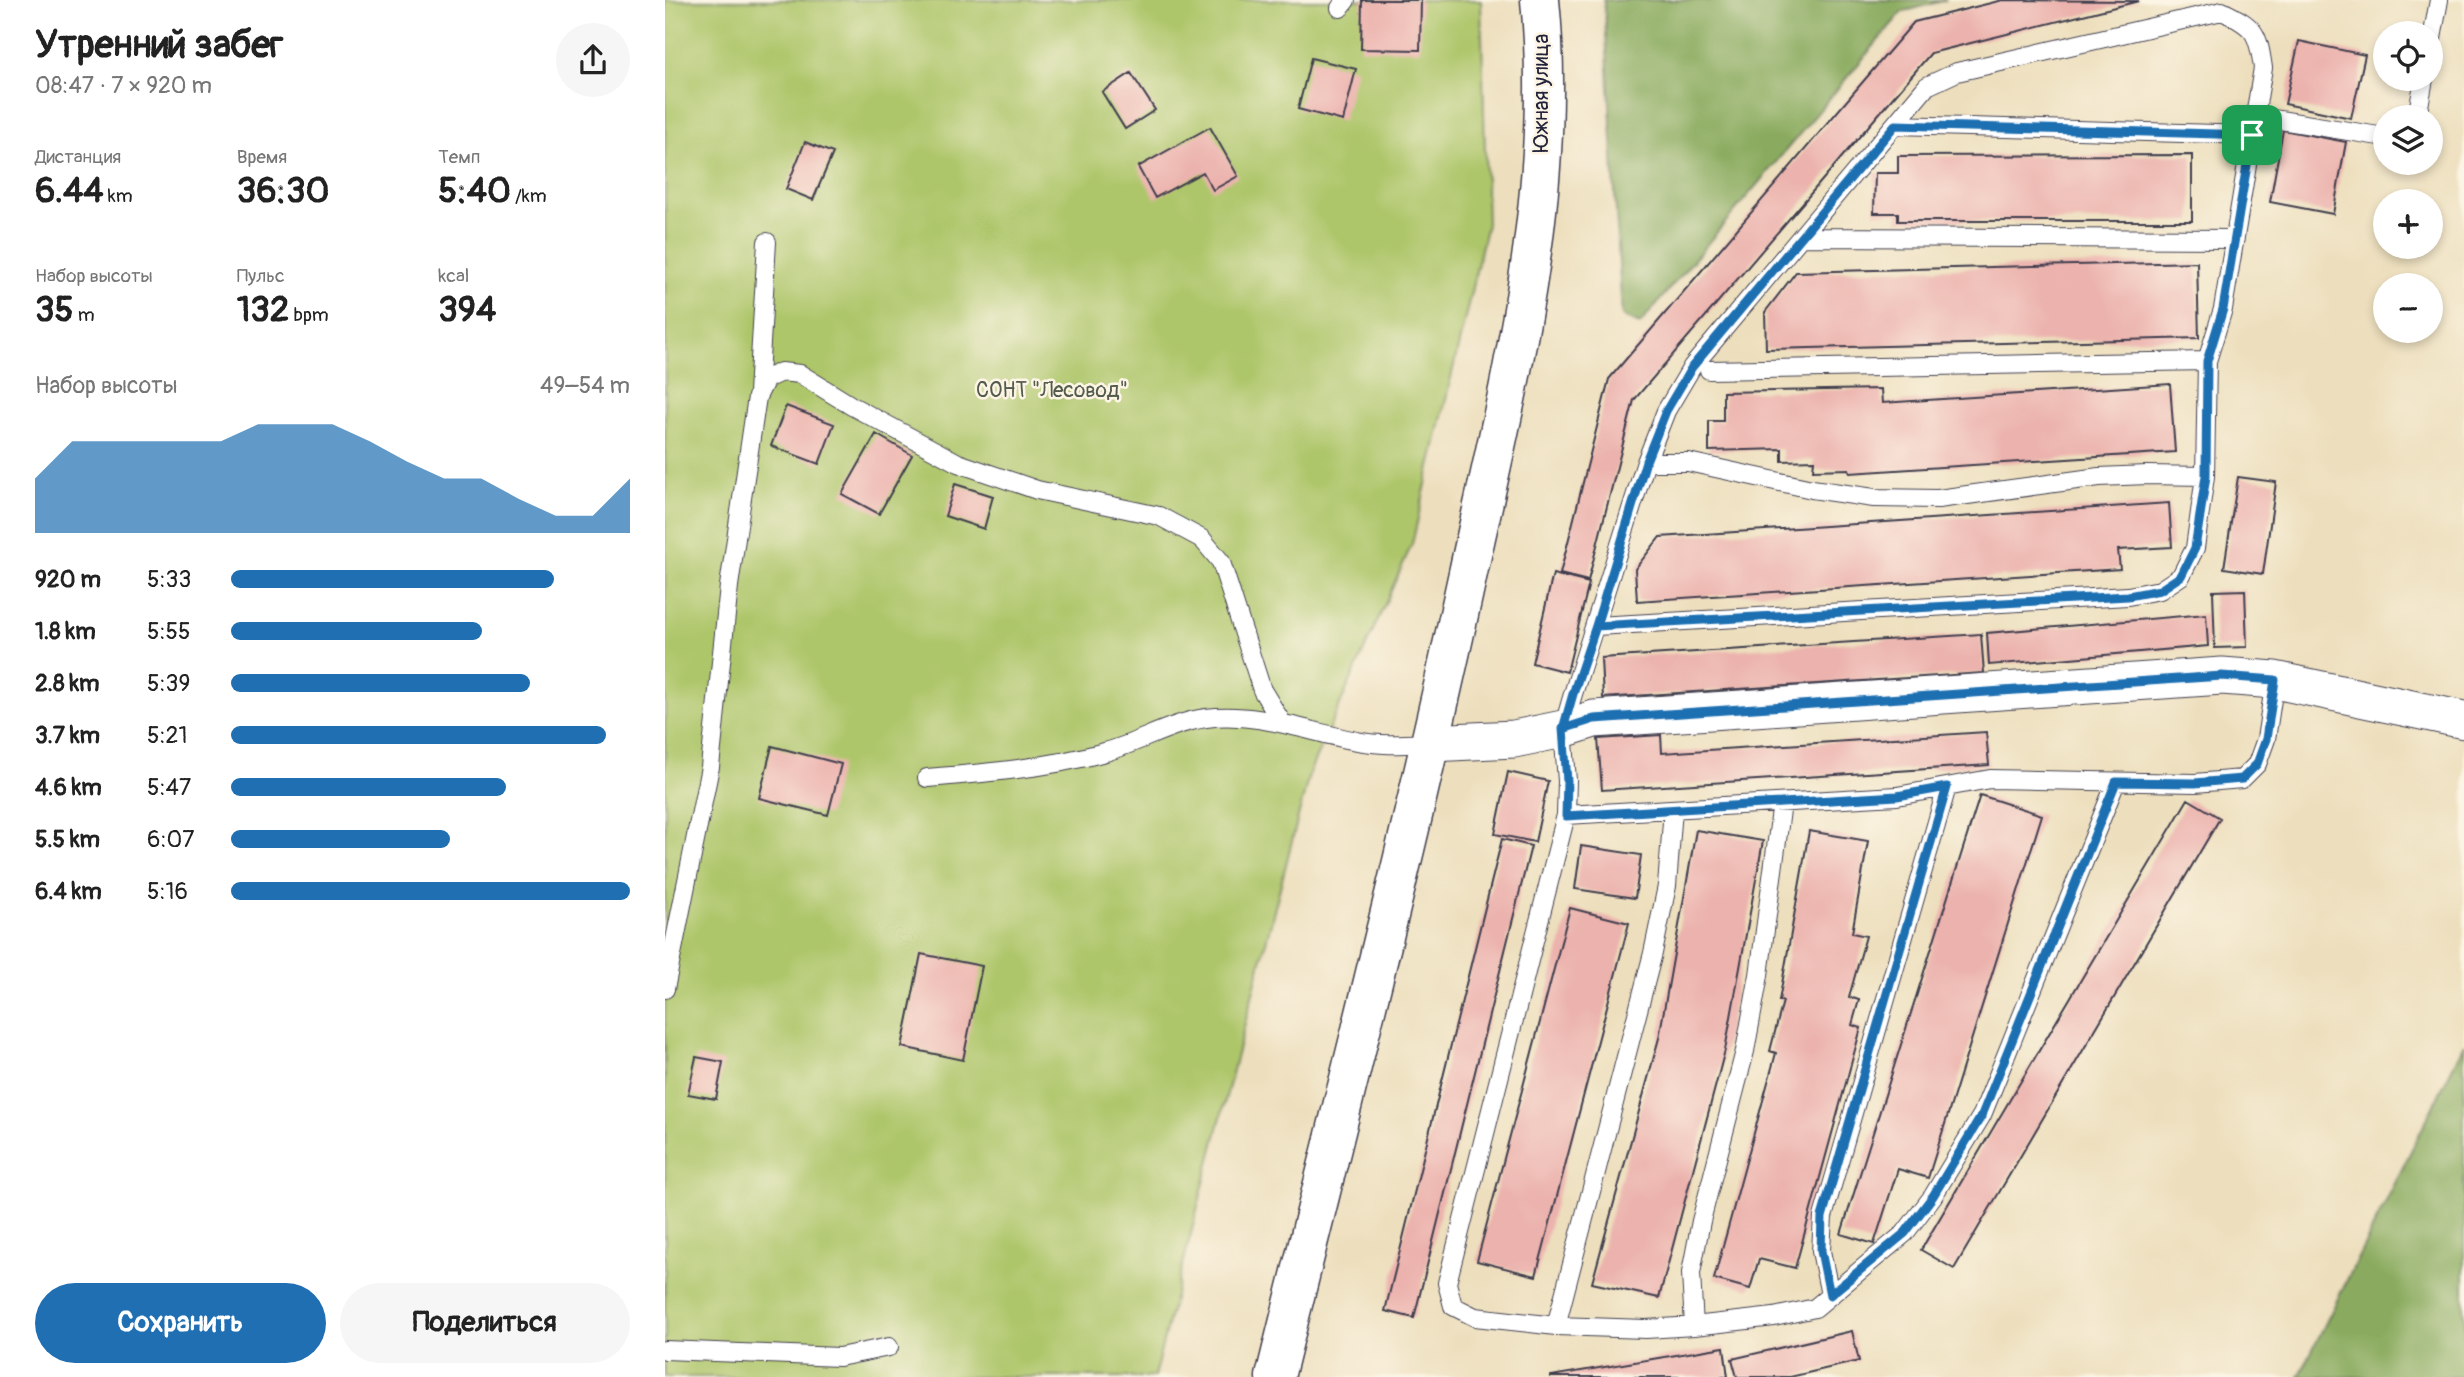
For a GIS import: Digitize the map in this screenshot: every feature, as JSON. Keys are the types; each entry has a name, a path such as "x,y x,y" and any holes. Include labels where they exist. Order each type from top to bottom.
{"main road":[{"name":"Южная улица","path":"1275,1377 1431,743 1512,372 1540,185 1544,97 1540,0"}],"street":[{"path":"1431,743 1514,739 1563,729 1594,719 2222,676 2275,680 2464,720"}],"lane":[{"path":"2435,21 2439,0"},
{"path":"1596,626 2115,597 2160,590 2181,576 2195,548 2206,476 2207,361 2223,309 2263,68 2259,40 2245,22 2221,11 1957,72 1927,86 1692,367 1666,411 1646,461 1563,729 1567,781 1566,816 1447,1283 1453,1306 1475,1317 1556,1326 1646,1329 1774,1317 1815,1308 1905,1233 1933,1196 1982,1115 2116,782"},
{"path":"2255,116 2373,135"},
{"path":"1895,125 2252,135"},
{"path":"1801,237 2235,239"},
{"path":"665,989 710,767 729,586 757,397 767,242"},
{"path":"1709,370 2207,361"},
{"path":"757,397 766,379 781,372 800,374 852,406 958,463 1037,490 1159,516 1202,538 1221,562 1262,690 1282,723"},
{"path":"1646,461 1688,462 1812,489 1874,498 1938,499 2099,477 2147,474 2206,476"},
{"path":"1566,816 1897,796 1990,779 2195,783 2242,779 2257,764 2266,739 2275,680"},
{"path":"927,778 1034,768 1108,752 1175,726 1205,718 1234,717 1282,723 1360,742 1387,745 1431,743"},
{"path":"1830,1295 1821,1251 1822,1217 1947,787"},
{"path":"1694,1326 1691,1273 1701,1221 1745,1051 1759,975 1782,803"},
{"path":"1556,1326 1653,953 1667,886 1673,809"},
{"path":"665,1350 839,1357 889,1347"}],"green space":[{"name":"СОНТ \"Лесовод\"","path":"665,0 1481,0 1487,224 1412,544 1310,771 1154,1377 665,1377"},
{"path":"1604,0 1946,0 1902,12 1640,324 1622,316"},
{"path":"2464,1044 2464,1377 2299,1377"}],"building":[{"path":"1362,0 1421,0 1420,50 1361,49"},
{"path":"2003,0 2139,1 1931,53 1634,400 1588,581 1560,574 1609,379 1914,22"},
{"path":"2299,41 2365,55 2351,118 2285,104"},
{"path":"1311,58 1356,69 1343,121 1298,109"},
{"path":"1131,73 1155,110 1125,129 1102,92"},
{"path":"1210,127 1238,176 1213,190 1203,172 1155,198 1138,167"},
{"path":"2283,130 2346,142 2333,214 2270,202"},
{"path":"805,142 833,153 813,200 786,189"},
{"path":"2192,155 2192,221 1898,221 1898,213 1874,213 1875,173 1898,173 1898,156"},
{"path":"2197,262 2199,338 1766,349 1765,312 1796,272"},
{"path":"2170,384 2175,452 1850,473 1849,469 1813,470 1814,460 1782,461 1782,449 1709,451 1709,421 1723,421 1723,392 1881,389 1882,403"},
{"path":"786,406 834,424 819,464 771,446"},
{"path":"876,434 912,455 879,514 842,494"},
{"path":"2238,477 2276,482 2263,574 2224,568"},
{"path":"955,484 993,496 984,529 945,516"},
{"path":"2169,503 2172,547 2118,550 2120,569 1637,601 1635,569 1660,537"},
{"path":"1553,574 1589,583 1567,672 1532,663"},
{"path":"2245,590 2247,647 2215,648 2213,591"},
{"path":"2206,614 2208,646 1989,665 1987,633"},
{"path":"1981,634 1984,673 1603,698 1601,658"},
{"path":"1986,732 1989,765 1602,790 1598,739 1661,735 1662,753"},
{"path":"772,746 841,764 828,815 759,798"},
{"path":"1508,772 1548,781 1535,842 1495,834"},
{"path":"1980,795 2042,815 1928,1178 1898,1169 1874,1244 1841,1234"},
{"path":"2188,799 2220,818 1954,1269 1921,1250"},
{"path":"1696,830 1763,841 1725,1050 1659,1298 1592,1283 1659,1038"},
{"path":"1809,831 1868,841 1852,933 1866,936 1849,997 1859,1000 1852,1025 1861,1028 1795,1268 1759,1259 1750,1289 1714,1279 1776,1053 1770,1051 1783,1001 1779,1001"},
{"path":"1502,839 1531,846 1414,1318 1385,1311"},
{"path":"1581,846 1641,855 1635,898 1575,889"},
{"path":"1570,908 1629,923 1536,1276 1477,1261"},
{"path":"921,954 982,966 963,1060 902,1047"},
{"path":"696,1057 723,1062 716,1099 688,1094"},
{"path":"1852,1331 1859,1361 1790,1377 1737,1377 1732,1359"},
{"path":"1724,1347 1728,1377 1551,1377 1551,1376"}],"route":[{"path":"2252,135 1895,125 1692,367 1666,411 1646,461 1596,626 1563,729 1567,781 1566,816 1897,796 1947,787 1822,1217 1821,1251 1830,1295 1905,1233 1933,1196 1982,1115 2116,782 2195,783 2242,779 2257,764 2266,739 2275,680 2222,676 1594,719 1563,729 1573,694 1596,626 2128,596 2160,590 2181,576 2195,548 2206,476 2207,361 2223,309 2252,135"}]}
